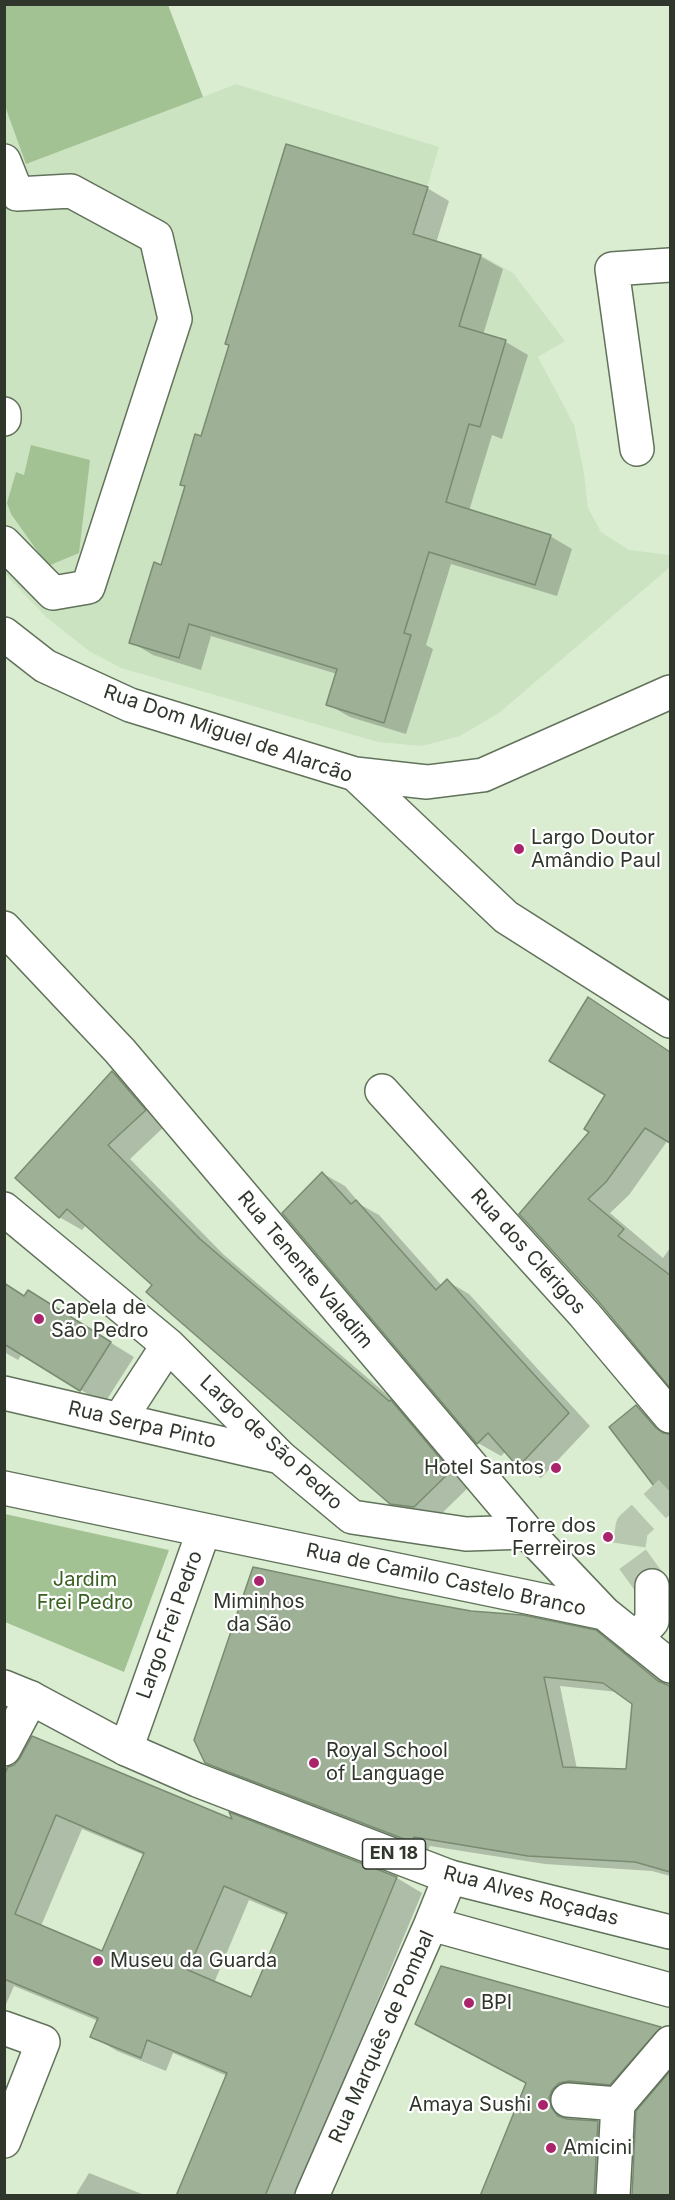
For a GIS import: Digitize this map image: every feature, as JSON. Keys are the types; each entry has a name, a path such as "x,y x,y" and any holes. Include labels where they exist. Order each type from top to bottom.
{"street":[{"path":"4,161 17,194 71,191 156,237 175,319 88,587 53,593 4,543"},
{"path":"637,449 612,269 670,265"},
{"path":"4,414 4,419"},
{"name":"Rua Dom Miguel de Alarcão","path":"4,633 45,666 130,705 355,774 506,916 670,1021"},
{"path":"355,774 427,782 483,775 670,692"},
{"name":"Rua Tenente Valadim","path":"4,928 120,1051 527,1532 604,1613"},
{"name":"Rua dos Clérigos","path":"381,1091 584,1314 670,1416"},
{"name":"Largo de São Pedro","path":"4,1209 168,1345 280,1456 352,1517 466,1534 527,1532"},
{"path":"120,1419 168,1345"},
{"name":"Rua Serpa Pinto","path":"4,1393 280,1456"},
{"name":"Largo Frei Pedro","path":"4,1488 204,1530 126,1749"},
{"name":"Rua de Camilo Castelo Branco","path":"204,1530 604,1613 670,1666"},
{"path":"636,1639 652,1621 652,1586"},
{"path":"4,1749 18,1693"},
{"name":"EN 18","path":"18,1693 126,1749"},
{"name":"Rua Alves Roçadas","path":"126,1749 197,1780 450,1877 670,1932"},
{"name":"Rua Marquês de Pombal","path":"312,2196 450,1877"},
{"path":"431,1924 670,1990"},
{"path":"4,2028 43,2042 4,2140"},
{"path":"613,2196 618,2104 670,2043"},
{"path":"568,2100 618,2104"}],"shaded area":[{"path":"5,4 168,5 203,97 236,84 439,147 413,234 481,255 513,273 565,341 538,357 574,425 584,473 588,508 601,532 629,550 670,555 670,567 499,713 460,736 422,746 378,742 121,668 89,651 46,617 5,574"}],"green space":[{"path":"5,4 168,5 203,97 26,164 5,106"},
{"path":"31,445 90,460 79,553 48,566 11,514 7,503 16,472 24,475"},
{"name":"Jardim Frei Pedro","path":"5,1514 169,1550 124,1672 5,1622"}],"building":[{"path":"286,144 428,187 413,234 481,255 459,326 506,340 480,427 469,424 446,502 551,535 535,585 429,552 404,633 411,635 384,723 326,705 337,669 189,624 179,658 129,643 154,562 161,565 185,486 180,485 195,434 201,436 229,345 225,344"},
{"path":"588,997 670,1052 670,1143 645,1128 606,1182 588,1199 624,1229 618,1236 670,1275 670,1388 598,1301 519,1214 589,1132 584,1129 605,1095 549,1061"},
{"path":"112,1071 146,1110 108,1145 200,1239 389,1401 391,1400 451,1471 414,1507 390,1504 146,1292 152,1285 67,1209 59,1218 15,1178"},
{"path":"322,1172 351,1204 356,1200 436,1290 447,1279 569,1413 518,1467 488,1433 477,1444 282,1213"},
{"name":"Capela de São Pedro","path":"4,1283 24,1296 28,1290 111,1342 80,1391 4,1344"},
{"path":"636,1405 656,1428 663,1433 670,1434 670,1507 609,1427"},
{"path":"253,1567 400,1598 471,1611 523,1615 596,1630 658,1681 670,1686 670,1872 635,1862 528,1856 414,1837 412,1842 205,1763 194,1740","holes":["544,1677 603,1683 632,1704 626,1769 563,1767"]},
{"name":"Museu da Guarda","path":"32,1736 232,1819 229,1812 397,1877 265,2196 176,2196 227,2073 147,2040 141,2058 90,2037 98,2018 4,1979 4,1775 8,1767 14,1765","holes":["56,1815 144,1853 102,1951 15,1914","224,1886 287,1913 251,1997 188,1970"]},
{"path":"441,1966 661,2027 610,2085 569,2081 559,2083 552,2090 549,2098 551,2107 558,2116 567,2119 598,2121 594,2196 480,2196 526,2083 415,2024"},
{"path":"670,2071 670,2196 632,2196 636,2111"}],"tunnel":[{"path":"652,1586 628,1553 632,1527 670,1492"}],"place":[{"name":"Largo Doutor Amândio Paul","path":"519,849"},
{"name":"Capela de São Pedro","path":"39,1319"},
{"name":"Hotel Santos","path":"556,1468"},
{"name":"Torre dos Ferreiros","path":"608,1537"},
{"name":"Miminhos da São","path":"259,1581"},
{"name":"Royal School of Language","path":"314,1763"},
{"name":"Museu da Guarda","path":"98,1961"},
{"name":"BPI","path":"469,2003"},
{"name":"Amaya Sushi","path":"543,2105"},
{"name":"Amicini","path":"551,2148"}]}
